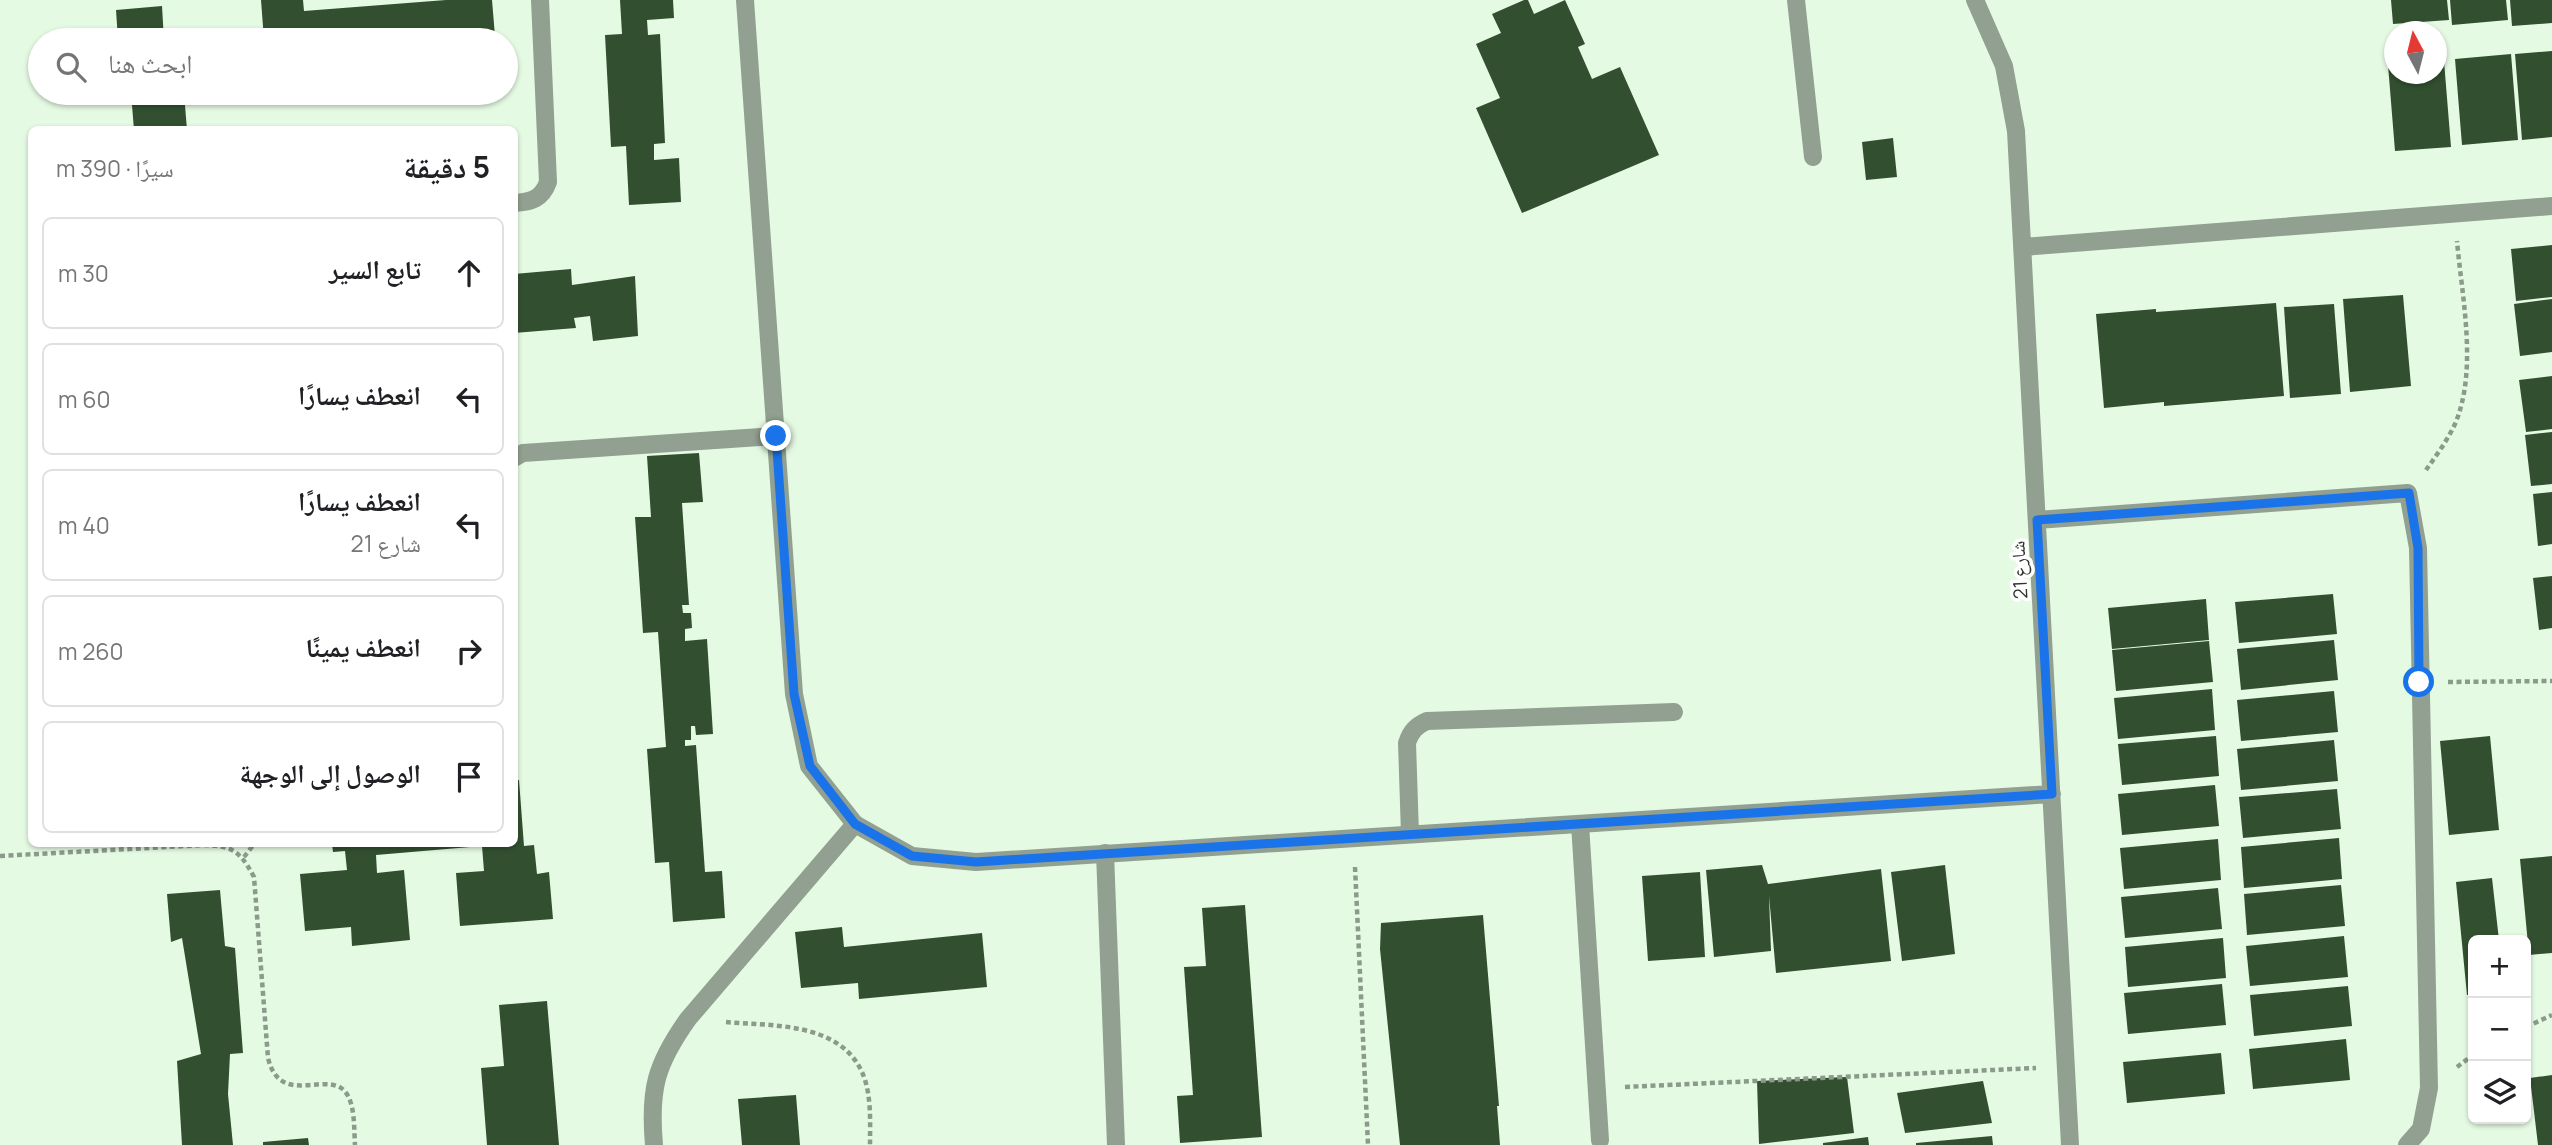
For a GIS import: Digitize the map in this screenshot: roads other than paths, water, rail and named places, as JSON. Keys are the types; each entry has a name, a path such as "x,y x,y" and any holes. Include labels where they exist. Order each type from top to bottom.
{"street":[{"path":"518,202 536,199 544,192 548,182 540,0"},
{"path":"745,0 794,694 810,766 855,824 912,856 976,862 2052,794"},
{"path":"1796,0 1813,157"},
{"name":"شارع 21","path":"1975,0 2004,66 2016,131 2070,1145"},
{"path":"2023,247 2552,205"},
{"path":"518,456 523,453 776,436"},
{"path":"2037,520 2409,493 2418,548 2429,1088 2421,1129 2407,1145"},
{"path":"1410,834 1407,743 1410,733 1417,725 1427,720 1674,712"},
{"path":"654,1145 651,1109 656,1076 669,1045 688,1018 855,824"},
{"path":"1580,824 1600,1140"},
{"path":"1105,853 1116,1145"}]}
